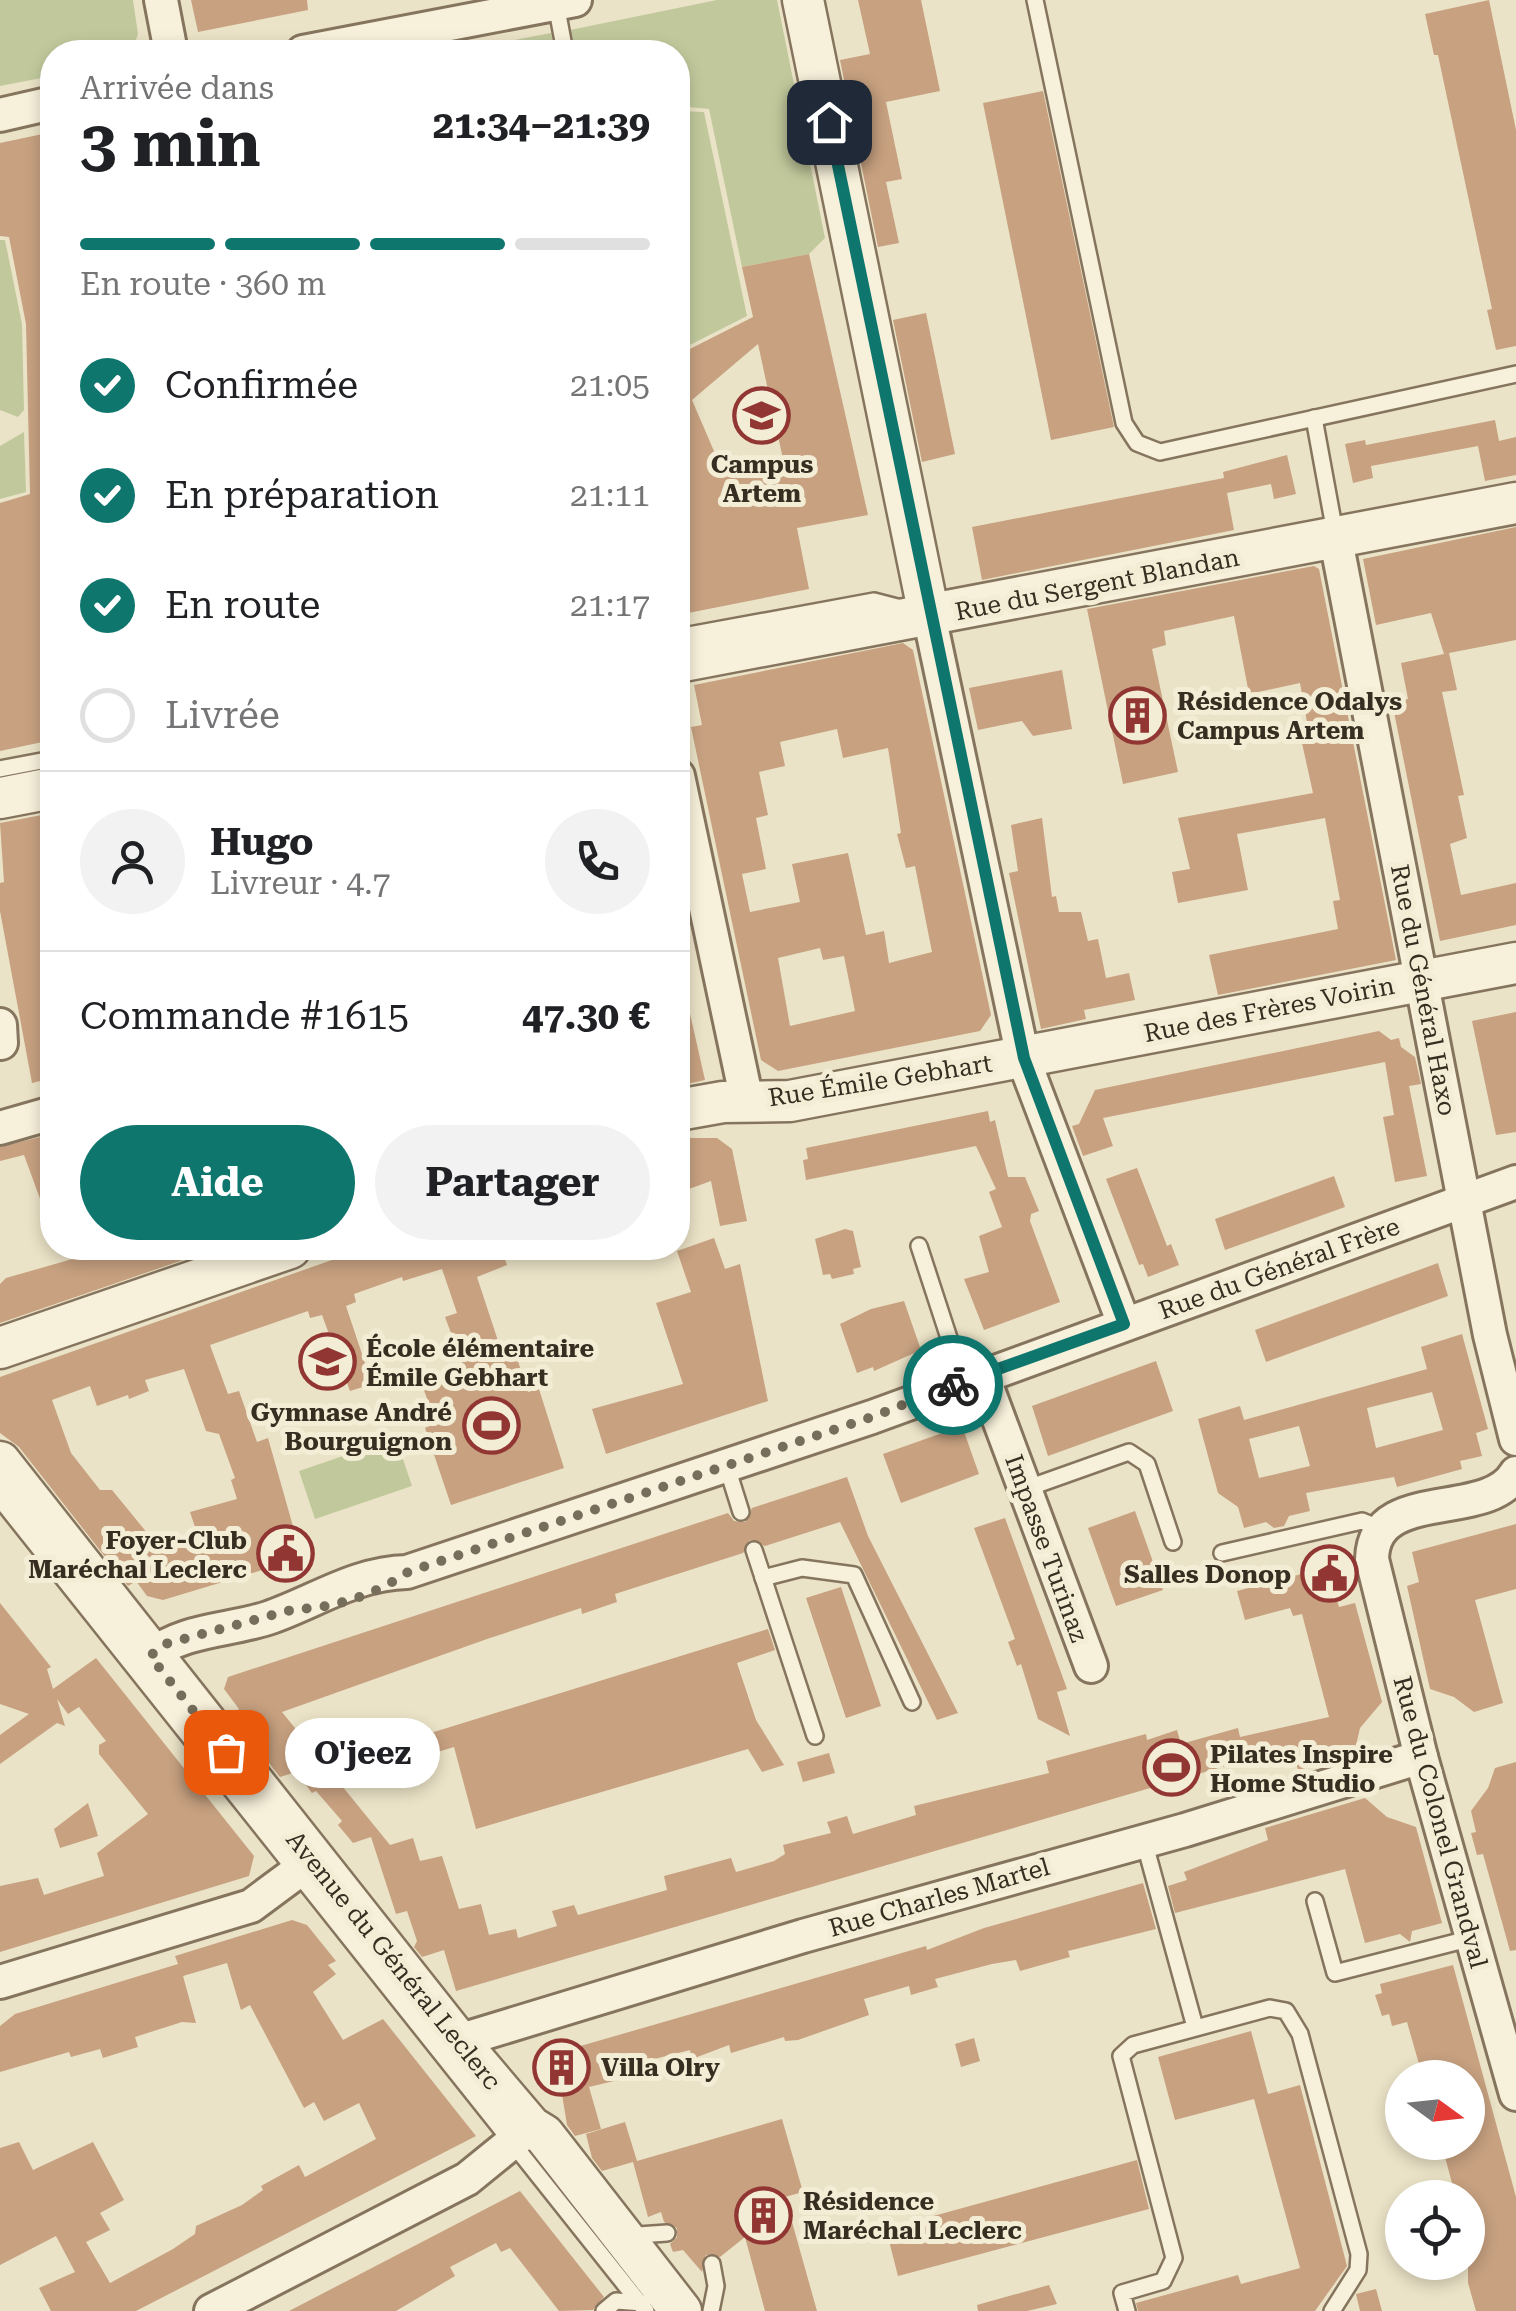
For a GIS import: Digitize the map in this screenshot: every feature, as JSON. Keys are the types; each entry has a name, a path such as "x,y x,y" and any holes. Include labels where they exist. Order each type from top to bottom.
{"street":[{"path":"161,0 169,40"},
{"path":"804,0 1024,1058 1124,1324"},
{"path":"366,40 566,2"},
{"path":"0,114 40,106"},
{"name":"Rue du Sergent Blandan","path":"690,660 1516,503"},
{"name":"Rue du Général Haxo","path":"1336,540 1500,1387 1516,1439"},
{"path":"0,798 40,790"},
{"path":"690,833 746,1101"},
{"name":"Rue des Frères Voirin","path":"1024,1058 1516,963"},
{"name":"Rue Émile Gebhart","path":"690,1108 746,1101 790,1101 974,1063 1024,1058"},
{"path":"0,1128 40,1116"},
{"name":"Rue du Général Frère","path":"143,1662 165,1644 196,1634 237,1628 295,1609 313,1596 383,1572 408,1572 815,1434 1516,1182"},
{"path":"0,1348 255,1260"},
{"name":"Impasse Turinaz","path":"973,1378 1025,1489 1090,1666"},
{"name":"Avenue du Général Leclerc","path":"0,1462 143,1662 521,2134 544,2135 648,2238 659,2304"},
{"path":"1377,1538 1398,1516 1498,1490 1516,1474"},
{"name":"Rue du Colonel Grandval","path":"1377,1538 1374,1569 1421,1757 1516,2094"},
{"name":"Rue Charles Martel","path":"450,2047 745,1953 1144,1841 1421,1757"},
{"path":"0,1982 267,1898 305,1866"},
{"path":"211,2311 467,2180 521,2134"}],"lane":[{"path":"1035,0 1124,423 1137,443 1160,452 1516,374"},
{"path":"564,40 566,2"},
{"path":"1314,418 1336,540"},
{"path":"690,635 874,601 930,615"},
{"path":"0,769 40,761"},
{"path":"919,1246 973,1378"},
{"path":"1025,1489 1129,1452 1146,1464 1173,1542"},
{"path":"726,1464 741,1512"},
{"path":"0,1498 143,1662"},
{"path":"1222,1553 1362,1520 1377,1538"},
{"path":"754,1550 815,1736"},
{"path":"763,1578 802,1568 854,1574 912,1702"},
{"path":"1144,1841 1194,2027"},
{"path":"1315,1901 1336,1972 1472,1938"},
{"path":"1127,2311 1122,2293 1163,2282 1174,2258 1121,2056 1134,2045 1279,2008 1300,2034 1360,2262 1332,2311"},
{"path":"521,2134 659,2304"},
{"path":"710,2311 716,2286 712,2264"},
{"path":"604,2311 616,2301 659,2304"}],"green space":[{"path":"0,0 133,0 136,40 40,40 40,78 0,86"},
{"path":"717,0 777,0 825,238 809,254 742,267 709,109 690,107 690,40 572,40 570,30"},
{"path":"551,33 552,40 514,40"},
{"path":"690,111 704,112 747,316 690,345"},
{"path":"0,240 5,240 22,324 24,410 18,417 0,410"},
{"path":"24,432 26,492 0,499 0,446"},
{"path":"396,1438 412,1486 315,1519 299,1471"}],"building":[{"path":"191,0 307,0 308,10 198,32"},
{"path":"858,0 921,0 940,91 886,102 902,179 886,182 899,243 878,247 840,60 870,54"},
{"path":"1489,0 1516,130 1516,346 1496,350 1487,310 1492,309 1438,55 1434,55 1425,14"},
{"path":"1043,91 1114,427 1051,440 983,103"},
{"path":"40,135 40,743 0,751 0,503 30,494 26,324 9,237 0,236 0,143"},
{"path":"809,254 868,515 797,528 809,589 690,613 690,349 753,317 742,267","holes":["758,344 783,459 723,472 692,400"]},
{"path":"926,313 955,454 922,462 893,320"},
{"path":"1495,420 1499,441 1516,437 1516,475 1485,481 1478,446 1371,466 1373,478 1353,483 1345,444 1365,440 1366,445"},
{"path":"1287,455 1296,494 1274,499 1271,484 1227,493 1234,530 982,580 972,527 1224,478 1223,472"},
{"path":"1516,527 1516,640 1449,653 1457,690 1442,692 1464,795 1458,796 1467,838 1450,844 1461,895 1516,883 1516,925 1440,941 1392,702 1408,699 1401,663 1444,654 1431,613 1376,625 1363,559"},
{"path":"1314,566 1319,569 1396,960 1218,995 1209,955 1338,929 1333,901 1340,900 1325,818 1237,834 1248,890 1178,903 1172,872 1190,869 1178,818 1313,793 1298,725 1307,722 1300,683 1249,694 1234,616 1164,631 1166,645 1152,649 1178,772 1123,784 1087,609"},
{"path":"903,643 913,650 991,1015 980,1031 778,1071 761,1060 691,727 702,725 694,685","holes":["837,729 843,758 888,748 901,833 897,834 906,868 915,866 932,952 889,963 884,931 866,935 848,853 792,864 800,902 750,912 742,874 766,869 756,818 768,815 759,772 785,766 780,742","820,948 823,960 844,956 855,1011 790,1026 778,958"]},
{"path":"1062,670 1072,729 1033,736 1022,721 978,730 969,688"},
{"path":"40,815 40,1081 32,1083 0,911 0,883 4,882 0,823"},
{"path":"1042,818 1052,897 1056,896 1059,912 1081,912 1088,941 1098,939 1106,978 1129,973 1135,1000 1084,1010 1086,1019 1041,1029 1009,873 1018,871 1011,825"},
{"path":"1516,1012 1516,1132 1496,1135 1472,1021"},
{"path":"690,1014 705,1080 690,1083"},
{"path":"1379,1031 1391,1040 1399,1038 1401,1047 1415,1057 1421,1084 1409,1086 1427,1176 1395,1182 1383,1117 1394,1115 1385,1062 1103,1118 1113,1146 1083,1156 1072,1126 1079,1124 1095,1090"},
{"path":"988,1111 990,1122 995,1120 1008,1177 1025,1177 1039,1211 1031,1214 1030,1221 1060,1302 984,1330 964,1279 989,1272 979,1236 1002,1227 989,1192 996,1189 976,1146 806,1180 803,1160 808,1159 806,1148"},
{"path":"40,1137 40,1199 24,1155 0,1161 0,1147"},
{"path":"690,1138 717,1138 732,1149 747,1221 720,1226 711,1181 690,1189"},
{"path":"1137,1168 1167,1246 1171,1244 1179,1265 1148,1277 1143,1264 1139,1265 1106,1179"},
{"path":"1334,1176 1345,1207 1225,1250 1215,1219"},
{"path":"845,1229 853,1231 861,1267 853,1269 854,1274 832,1279 830,1274 823,1275 815,1239"},
{"path":"714,1238 725,1269 740,1264 768,1401 606,1454 592,1409 683,1384 656,1303 691,1292 680,1260 690,1260 690,1246"},
{"path":"69,1260 183,1260 0,1323 0,1284 6,1278"},
{"path":"332,1260 505,1260 507,1265 477,1277 503,1356 515,1352 528,1392 539,1389 564,1468 451,1505 425,1428 436,1423 422,1385 465,1370 445,1317 457,1313 442,1269 403,1281 402,1277 354,1294 356,1302 346,1306 372,1384 350,1391 322,1315 310,1318 308,1311 210,1345 228,1394 239,1391 257,1442 268,1438 302,1558 163,1600 147,1596 136,1581 128,1586 19,1447 0,1433 0,1377","holes":["184,1369 206,1431 219,1434 235,1478 231,1480 237,1499 190,1512 197,1533 157,1545 112,1490 100,1490 71,1453 52,1400 90,1386 97,1406 128,1395 129,1399 149,1391 145,1380"]},
{"path":"1438,1263 1448,1296 1266,1362 1255,1330"},
{"path":"904,1301 921,1350 874,1371 873,1367 857,1373 840,1324 871,1309"},
{"path":"1462,1334 1488,1429 1476,1433 1482,1456 1460,1461 1462,1469 1397,1487 1394,1477 1306,1493 1310,1511 1289,1516 1284,1526 1274,1528 1266,1522 1244,1528 1238,1507 1218,1493 1198,1419 1240,1406 1244,1420 1427,1369 1421,1347","holes":["1432,1392 1443,1430 1376,1448 1367,1408","1299,1426 1310,1466 1259,1478 1249,1439"]},
{"path":"1156,1361 1173,1411 1048,1456 1032,1406"},
{"path":"962,1426 979,1474 901,1503 883,1454"},
{"path":"847,1477 868,1536 958,1713 937,1720 840,1522 765,1546 750,1540 743,1553 615,1594 617,1602 582,1614 581,1608 282,1712 390,1845 413,1838 420,1861 442,1856 459,1909 481,1904 489,1935 516,1929 518,1938 557,1926 552,1911 574,1905 578,1915 667,1890 664,1876 731,1858 736,1872 774,1861 785,1854 783,1845 831,1833 827,1822 847,1816 853,1834 916,1815 914,1806 1049,1773 1046,1761 1146,1734 1147,1740 1177,1730 1181,1744 1238,1728 1240,1737 1329,1717 1302,1614 1293,1616 1290,1608 1245,1620 1237,1591 1328,1567 1339,1607 1355,1603 1382,1702 1360,1728 1354,1754 1298,1770 1292,1748 1246,1760 456,1991 444,1950 422,1957 414,1947 417,1941 407,1911 396,1914 371,1837 353,1843 338,1825 342,1821 316,1791 312,1793 296,1772 280,1777 231,1715 239,1709 224,1689 228,1677 728,1513 734,1521 745,1522 752,1508"},
{"path":"1135,1511 1163,1590 1116,1606 1088,1528"},
{"path":"1005,1518 1067,1689 1057,1692 1070,1736 1038,1719 1021,1664 1017,1666 1008,1642 1015,1639 974,1528"},
{"path":"1516,1524 1516,1589 1475,1600 1503,1703 1474,1712 1454,1697 1430,1689 1407,1586 1419,1582 1412,1552"},
{"path":"841,1587 881,1706 846,1718 806,1598"},
{"path":"0,1603 51,1667 47,1669 53,1689 96,1658 254,1856 249,1876 0,1952 0,1886 38,1878 44,1895 104,1876 97,1853 148,1814 99,1754 99,1745 106,1741 79,1707 68,1714 57,1699 65,1726 57,1723 0,1764 0,1735 29,1714 0,1704"},
{"path":"768,1629 775,1650 737,1663 756,1720 784,1765 762,1772 748,1749 476,1829 454,1747 363,1775 356,1756"},
{"path":"829,1753 835,1773 803,1782 797,1762"},
{"path":"1516,1762 1516,1950 1510,1951 1483,1854 1477,1855 1471,1811 1488,1788 1495,1768"},
{"path":"1365,1798 1387,1817 1416,1827 1442,1923 1412,1931 1410,1942 1400,1934 1365,1943 1345,1869 1175,1913 1168,1886 1187,1880 1184,1872 1268,1840 1265,1828"},
{"path":"88,1803 98,1836 60,1848 54,1829"},
{"path":"1143,1883 1156,1929 1068,1951 1070,1957 1020,1971 1016,1960 992,1964 935,1979 938,1987 911,1995 909,1986 864,1999 869,2015 798,2040 785,2041 784,2037 731,2053 729,2045 692,2059 690,2050 611,2070 614,2081 589,2087 601,2129 575,2136 567,2125 560,2082 551,2077 546,2056 926,1946 927,1950 984,1928"},
{"path":"292,1920 307,1925 336,1961 328,1965 336,1974 313,1992 343,2040 383,2019 476,2136 136,2311 51,2311 39,2288 75,2272 56,2236 0,2265 0,2148 19,2142 33,2170 93,2142 124,2200 100,2213 110,2230 86,2242 110,2283 173,2249 195,2234 196,2226 242,2205 263,2190 261,2186 299,2165 305,2177 376,2139 359,2103 324,2121 314,2102 304,2108 250,2005 241,2010 227,1963 183,1976 196,2023 182,2022 135,2037 138,2047 103,2058 100,2049 71,2057 69,2052 0,2072 0,2026 15,2014 178,1964 175,1956"},
{"path":"1453,1965 1479,2060 1418,2060 1407,2022 1392,2026 1389,2014 1382,2016 1375,1995 1382,1993 1380,1984"},
{"path":"1251,2031 1268,2094 1300,2085 1347,2266 1315,2311 1138,2311 1136,2303 1238,2275 1241,2284 1300,2268 1254,2099 1175,2120 1158,2057"},
{"path":"974,2038 980,2061 961,2067 955,2044"},
{"path":"1485,2083 1516,2197 1516,2311 1476,2311 1468,2280 1485,2280 1485,2180 1451,2180 1446,2160 1485,2160"},
{"path":"782,2119 803,2192 785,2197 817,2311 765,2311 745,2237 720,2257 706,2255 702,2272 683,2250 673,2252 670,2244 677,2237 677,2228 664,2222 661,2212 648,2217 633,2162 602,2171 592,2158 586,2134 625,2122 637,2161"},
{"path":"1137,2160 1149,2209 898,2276 886,2229"},
{"path":"520,2191 604,2297 593,2310 559,2311 510,2248 501,2252 496,2243 450,2267 455,2276 396,2311 289,2311"},
{"path":"1049,2285 1057,2304 1027,2311 978,2311 977,2305"},
{"path":"1376,2289 1382,2311 1360,2311 1356,2294"}],"way so far":[{"path":"226,1752 150,1656 165,1644 212,1629 237,1628 295,1609 316,1609 388,1586 408,1572 872,1417 953,1385"}],"place":[{"name":"Campus Artem","path":"762,415"},
{"name":"Résidence Odalys Campus Artem","path":"1138,715"},
{"name":"École élémentaire Émile Gebhart","path":"327,1362"},
{"name":"Gymnase André Bourguignon","path":"491,1426"},
{"name":"Foyer-Club Maréchal Leclerc","path":"286,1554"},
{"name":"Salles Donop","path":"1330,1574"},
{"name":"O'jeez","path":"226,1752"},
{"name":"Pilates Inspire Home Studio","path":"1171,1768"},
{"name":"Villa Olry","path":"562,2067"},
{"name":"Résidence Maréchal Leclerc","path":"764,2215"}],"route":[{"path":"829,122 1024,1058 1124,1324 953,1385"}]}
